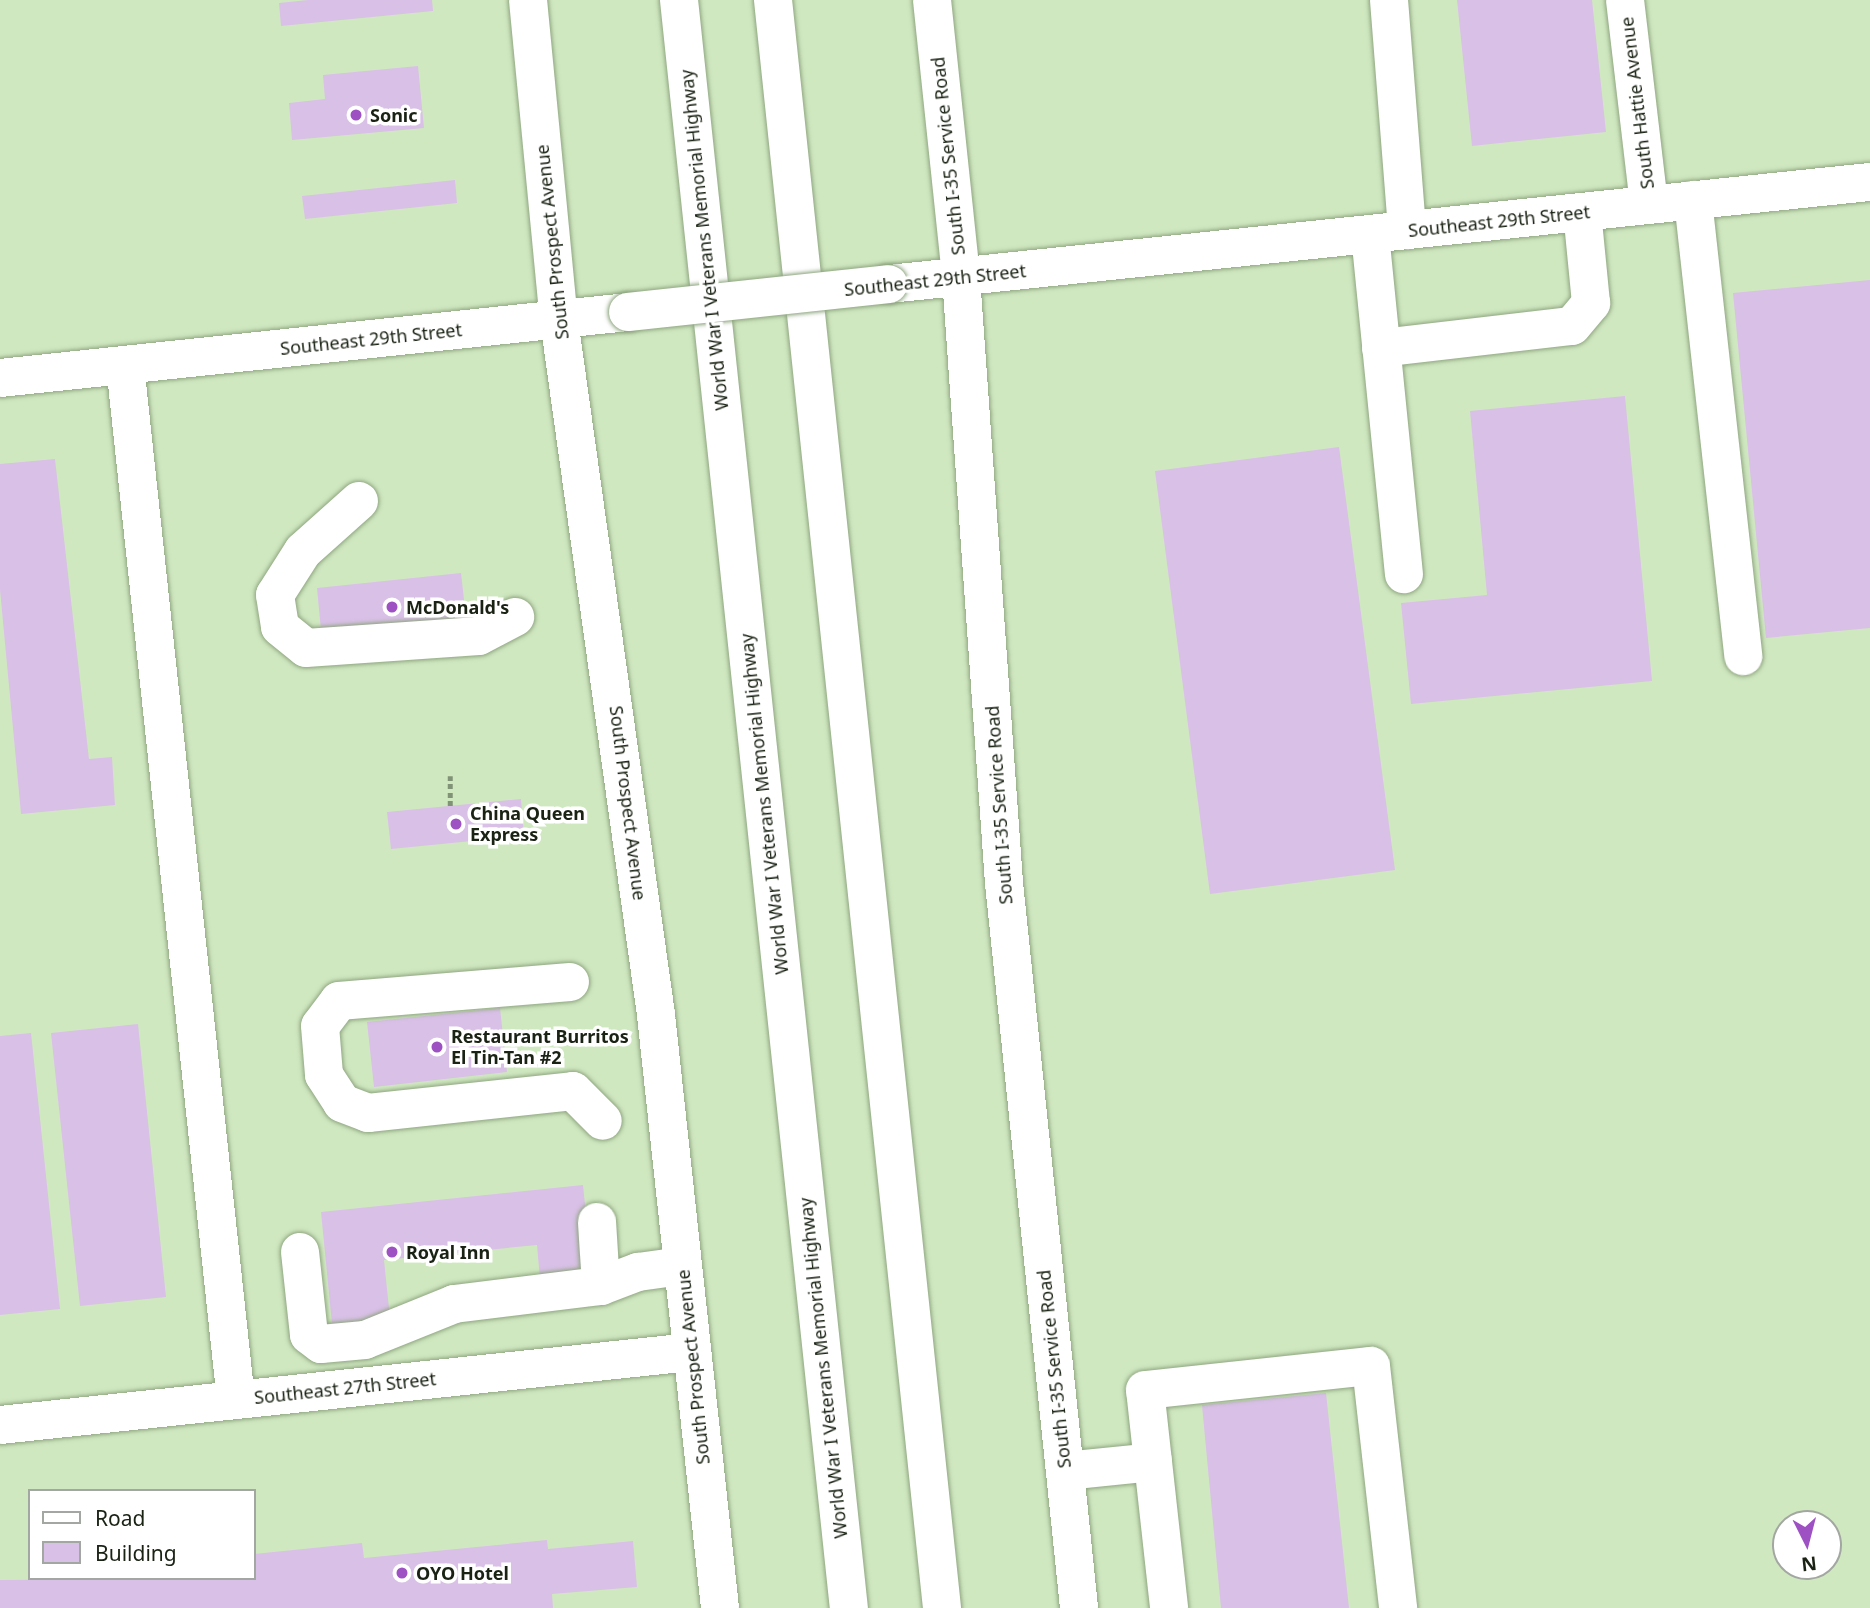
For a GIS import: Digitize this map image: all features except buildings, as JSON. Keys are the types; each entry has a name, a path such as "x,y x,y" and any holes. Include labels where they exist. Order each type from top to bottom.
{"main road":[{"name":"South Prospect Avenue","path":"528,0 559,320 654,1002 720,1608"},
{"name":"World War I Veterans Memorial Highway","path":"679,0 849,1608"},
{"path":"773,0 942,1608"},
{"name":"South I-35 Service Road","path":"932,0 961,277 1004,883 1079,1608"},
{"path":"1389,0 1407,230"},
{"name":"South Hattie Avenue","path":"1625,0 1649,205"},
{"name":"Southeast 29th Street","path":"0,378 1870,182"},
{"path":"1693,200 1743,656"},
{"path":"1381,348 1572,326 1591,303 1582,212"},
{"path":"1370,234 1404,574"},
{"path":"125,365 236,1400"},
{"path":"359,501 303,551 275,595 280,627 306,649 479,636 515,617"},
{"path":"570,982 339,1001 320,1026 324,1075 342,1103 368,1113 573,1091 603,1121"},
{"path":"597,1222 601,1286"},
{"path":"300,1252 309,1335 321,1344 365,1340 454,1304 601,1286 638,1272 682,1266"},
{"path":"365,1340 367,1386"},
{"name":"Southeast 27th Street","path":"0,1425 691,1352"},
{"path":"1169,1608 1145,1390 1371,1366 1398,1608"},
{"path":"1065,1471 1153,1462"}],"path":[{"path":"450,776 450,806"}],"place":[{"name":"Sonic","path":"356,115"},
{"name":"McDonald's","path":"392,607"},
{"name":"China Queen Express","path":"456,824"},
{"name":"Restaurant Burritos El Tin-Tan #2","path":"437,1047"},
{"name":"Royal Inn","path":"392,1252"},
{"name":"OYO Hotel","path":"402,1573"}]}
